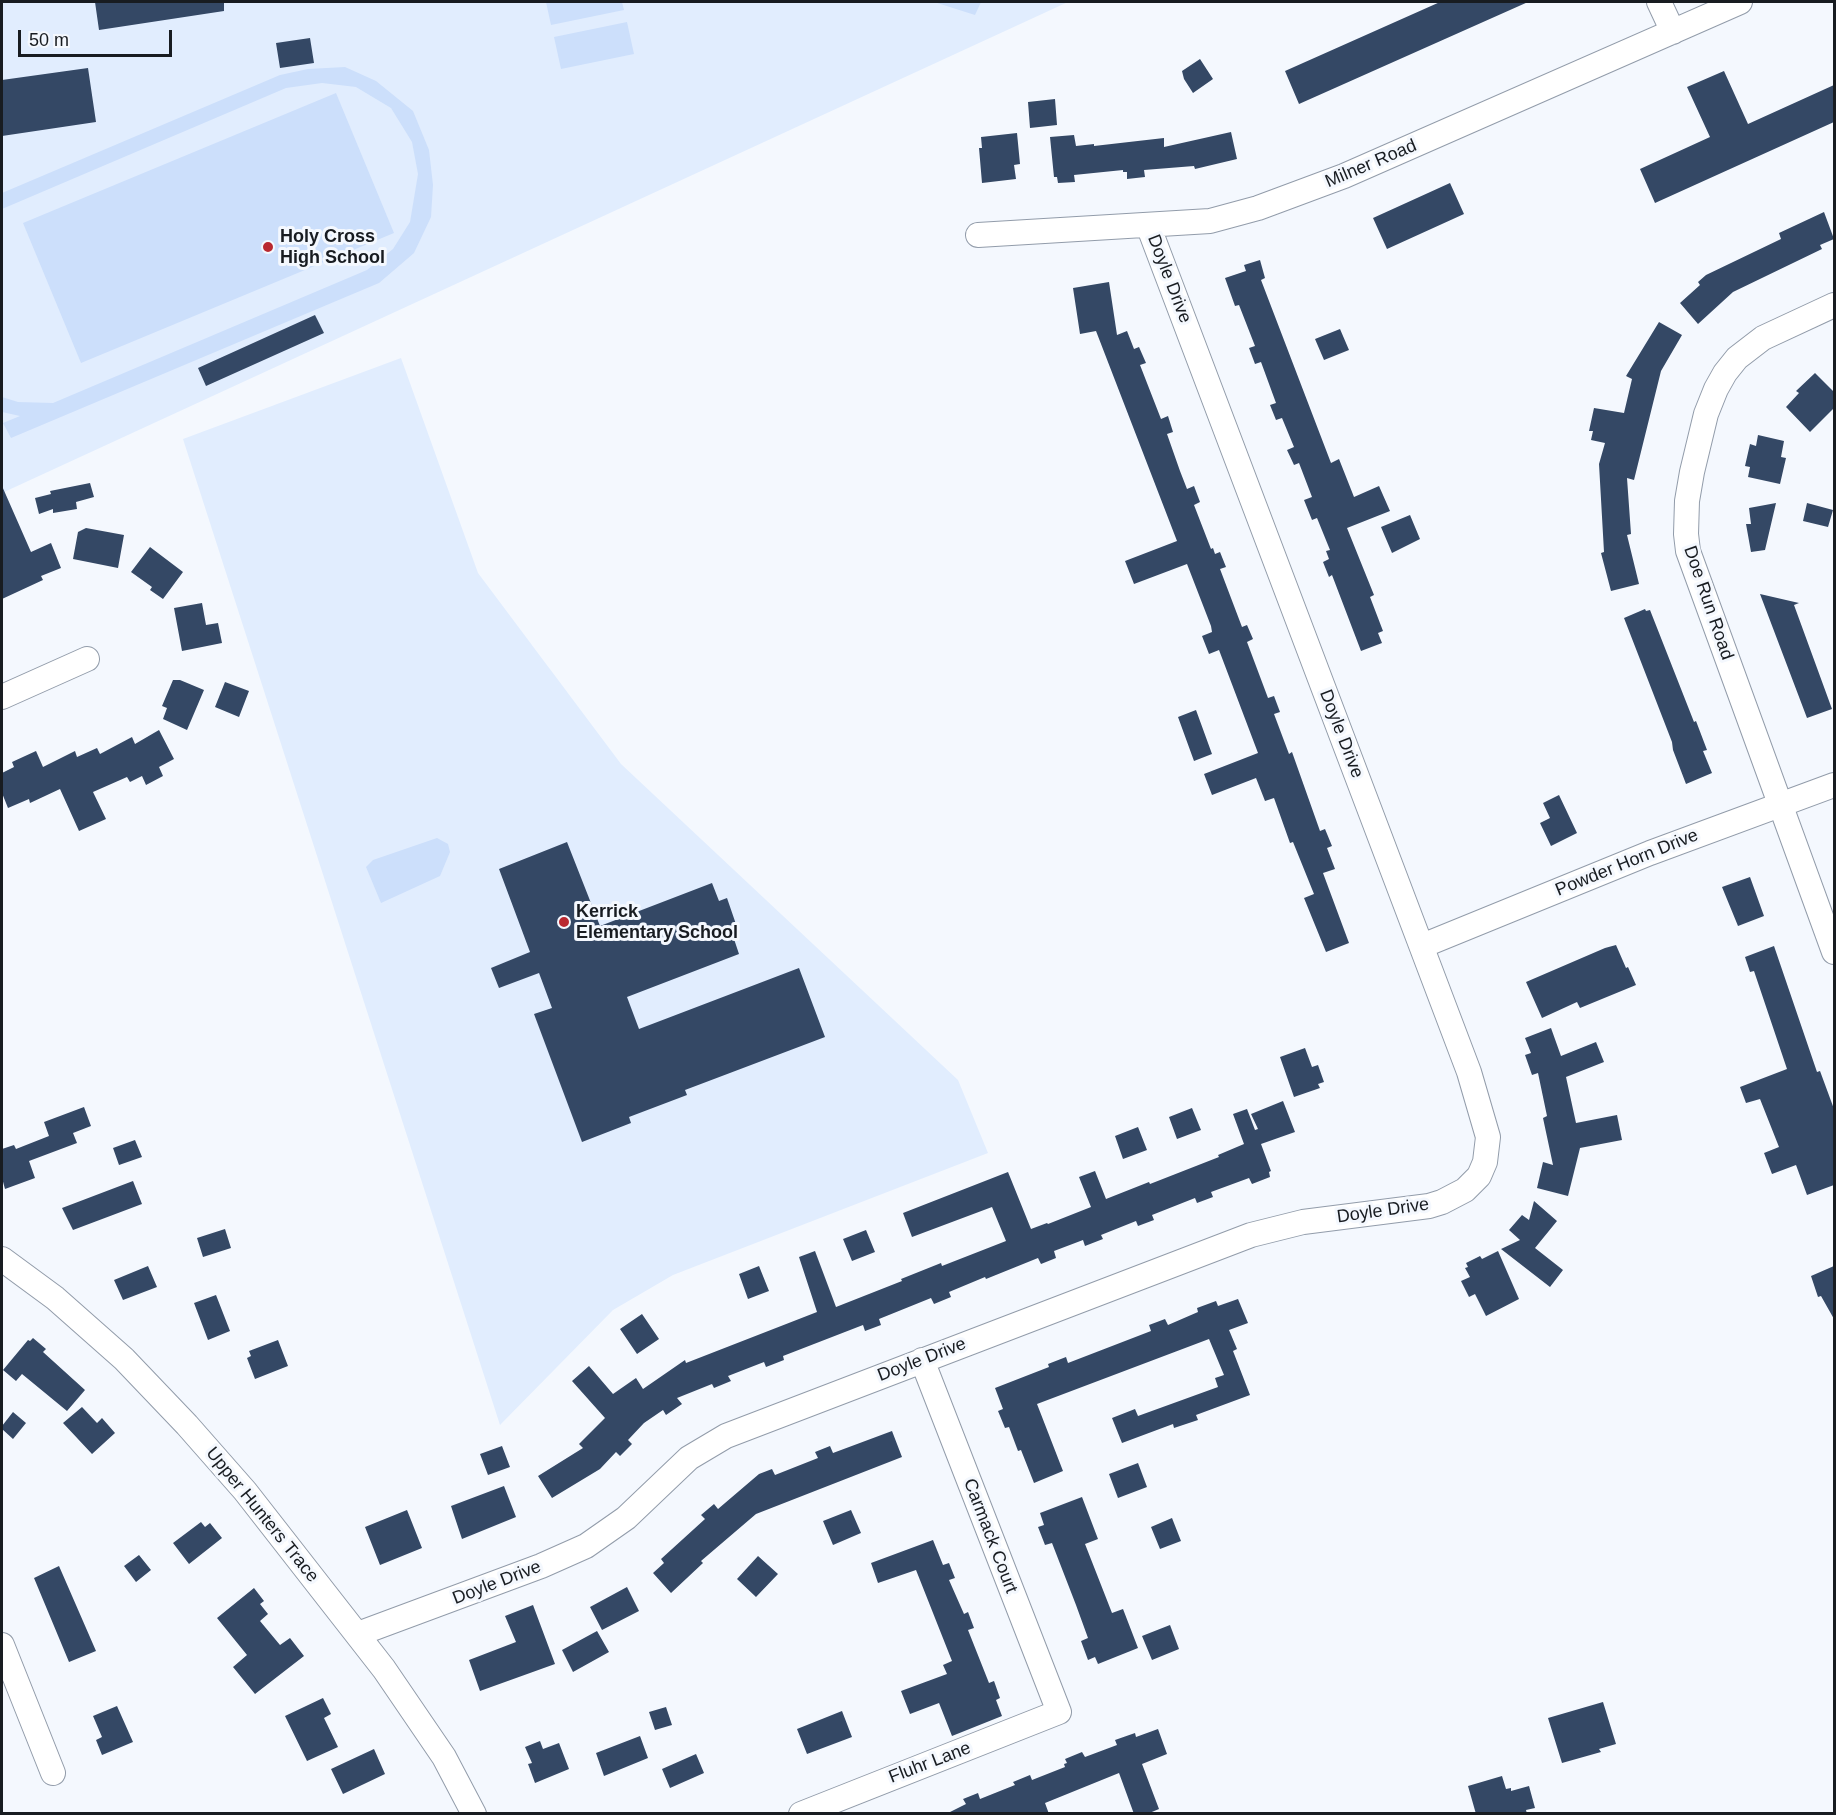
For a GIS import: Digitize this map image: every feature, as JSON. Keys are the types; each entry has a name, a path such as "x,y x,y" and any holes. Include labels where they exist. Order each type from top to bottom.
{"street":[{"path":"1659,2 1673,32"},
{"name":"Milner Road","path":"978,235 1210,221 1258,208 1344,176 1740,2"},
{"name":"Doyle Drive","path":"358,1634 541,1566 586,1546 626,1518 689,1458 726,1436 1251,1235 1303,1222 1429,1206 1465,1190 1479,1176 1485,1162 1488,1137 1469,1072 1148,225"},
{"name":"Doe Run Road","path":"1834,305 1763,338 1737,358 1725,373 1706,414 1687,501 1686,534 1688,552 1834,952"},
{"path":"2,697 87,659"},
{"name":"Powder Horn Drive","path":"1422,946 1650,853 1834,785"},
{"name":"Upper Hunters Trace","path":"5,1269 55,1298 95,1333 151,1387 245,1491 358,1634 444,1757 474,1814"},
{"name":"Carmack Court","path":"922,1360 1059,1712"},
{"path":"2,1645 53,1773"},
{"name":"Fluhr Lane","path":"801,1814 1059,1712"}],"shaded area":[{"name":"Holy Cross High School","path":"2,2 1068,2 2,493"},
{"path":"546,2 622,2 624,10 551,25"},
{"path":"934,2 981,2 975,15"},
{"path":"627,22 634,54 561,69 554,37"},
{"path":"345,67 376,81 413,111 429,150 433,185 431,217 414,253 379,283 11,438 3,423 20,416 2,412 2,397 18,402 53,403 367,270 393,249 410,222 418,174 412,142 391,108 356,87 322,83 286,88 2,209 2,193 280,75 308,69"},
{"path":"336,93 394,233 81,363 23,223"},
{"name":"Kerrick Elementary School","path":"401,358 478,573 621,764 958,1080 988,1153 673,1275 613,1310 500,1425 183,439"},
{"path":"437,838 448,844 450,852 440,876 381,903 366,867 373,860"}],"building":[{"path":"95,2 224,2 224,11 99,30"},
{"path":"1440,2 1528,2 1299,104 1285,71"},
{"path":"310,38 314,63 280,68 276,43"},
{"path":"1200,59 1213,79 1193,93 1182,71"},
{"path":"88,68 96,122 2,136 2,80"},
{"path":"1724,71 1748,124 1834,85 1834,122 1655,203 1640,169 1710,137 1687,87"},
{"path":"1055,99 1057,125 1030,128 1028,102"},
{"path":"1231,132 1237,159 1195,169 1194,166 1144,170 1145,177 1127,179 1127,172 1123,170 1074,175 1075,182 1058,183 1057,177 1054,177 1050,137 1074,135 1076,146 1164,138 1164,147"},
{"path":"1017,133 1020,164 1014,165 1016,179 982,183 979,148 982,148 981,137"},
{"path":"1450,183 1464,214 1387,249 1373,218"},
{"path":"1824,212 1834,239 1820,245 1822,249 1733,292 1698,324 1680,303 1700,285 1698,282 1706,275 1781,239 1779,233"},
{"path":"1260,260 1265,278 1261,280 1331,463 1339,459 1354,497 1379,486 1390,511 1347,528 1374,595 1370,597 1383,631 1378,633 1382,643 1361,651 1332,575 1329,577 1323,562 1329,559 1326,551 1330,550 1317,518 1312,520 1304,500 1312,497 1299,463 1294,465 1287,450 1294,447 1282,418 1276,420 1270,405 1276,403 1261,362 1255,364 1249,348 1255,346 1239,305 1235,306 1225,278 1246,271 1244,265"},
{"path":"1109,282 1117,335 1127,331 1134,349 1139,347 1146,363 1140,365 1161,419 1168,416 1173,432 1167,434 1180,471 1187,489 1194,486 1200,502 1194,505 1211,549 1213,548 1215,554 1220,552 1226,567 1220,569 1242,627 1247,625 1253,639 1247,642 1268,698 1274,696 1280,712 1274,714 1289,754 1292,752 1320,831 1325,829 1332,846 1327,848 1335,869 1323,873 1349,943 1326,952 1304,898 1314,894 1293,842 1290,843 1274,798 1265,801 1256,778 1212,795 1204,774 1258,753 1219,650 1209,654 1202,636 1212,632 1211,626 1187,564 1134,584 1125,561 1177,541 1096,331 1080,334 1073,288"},
{"path":"315,315 324,333 206,386 198,368"},
{"path":"1659,322 1682,335 1661,371 1634,480 1627,478 1631,534 1627,535 1639,584 1611,591 1601,553 1604,552 1599,464 1605,443 1591,440 1593,431 1589,431 1594,408 1624,413 1632,379 1626,376"},
{"path":"1340,329 1349,350 1324,360 1315,339"},
{"path":"1815,373 1834,392 1834,408 1810,432 1786,407 1799,393 1796,391"},
{"path":"1758,435 1784,441 1781,457 1786,458 1780,484 1748,477 1750,467 1745,466 1750,444 1756,446"},
{"path":"90,483 94,497 76,502 77,509 53,513 53,509 39,514 35,498 51,494 50,491"},
{"path":"2,486 31,552 51,543 61,568 41,576 43,580 2,599"},
{"path":"1776,503 1765,550 1751,552 1746,524 1751,524 1749,508"},
{"path":"1807,503 1833,510 1828,527 1803,521"},
{"path":"1410,515 1420,539 1392,553 1381,527"},
{"path":"86,528 124,535 118,568 73,559 78,532"},
{"path":"150,547 183,572 163,599 150,590 152,587 131,572"},
{"path":"1760,594 1799,603 1794,605 1832,709 1807,718"},
{"path":"202,603 206,625 218,623 222,643 182,651 174,608"},
{"path":"1645,609 1650,610 1707,750 1703,751 1712,773 1686,784 1624,618"},
{"path":"173,680 180,680 204,690 187,730 163,719 167,708 162,706"},
{"path":"225,682 249,691 239,717 215,707"},
{"path":"1196,710 1212,754 1194,761 1178,717"},
{"path":"159,730 174,759 159,767 163,776 146,785 142,776 130,782 127,777 93,792 106,819 79,831 60,789 30,803 29,799 8,808 2,793 2,773 14,767 12,762 36,751 43,767 75,751 77,757 97,748 100,754 132,737 135,744"},
{"path":"1559,795 1577,833 1551,846 1540,823 1550,818 1543,803"},
{"name":"Kerrick Elementary School","path":"567,842 600,926 712,883 719,901 727,898 739,933 733,936 739,954 627,997 639,1029 799,968 825,1037 685,1090 687,1095 629,1117 631,1123 582,1142 534,1014 552,1008 539,973 499,988 491,968 530,952 499,869"},
{"path":"1750,877 1764,916 1738,926 1722,887"},
{"path":"1616,945 1636,985 1580,1008 1577,1002 1542,1018 1526,982"},
{"path":"1774,946 1817,1072 1820,1071 1834,1109 1834,1185 1807,1195 1796,1165 1772,1174 1764,1153 1779,1147 1760,1099 1746,1103 1740,1087 1787,1069 1754,971 1750,972 1745,957"},
{"path":"1551,1028 1561,1056 1596,1042 1604,1062 1566,1077 1576,1123 1617,1115 1622,1140 1580,1148 1568,1196 1537,1188 1543,1162 1553,1165 1543,1118 1547,1116 1538,1073 1532,1075 1525,1055 1531,1053 1525,1038"},
{"path":"1305,1048 1312,1067 1318,1065 1324,1082 1318,1084 1320,1088 1294,1097 1280,1057"},
{"path":"1283,1101 1295,1132 1261,1144 1271,1171 1269,1172 1270,1177 1252,1184 1249,1178 1211,1192 1213,1197 1197,1203 1195,1198 1152,1215 1154,1220 1138,1226 1136,1221 1101,1235 1103,1239 1085,1246 1083,1240 1054,1251 1056,1258 1041,1264 1038,1258 986,1279 985,1277 949,1292 951,1297 934,1304 931,1298 879,1319 881,1325 865,1331 863,1325 783,1356 784,1360 766,1367 764,1362 728,1376 731,1381 714,1388 712,1384 677,1398 682,1404 666,1415 663,1410 644,1423 628,1440 632,1444 620,1456 616,1452 600,1469 552,1498 538,1476 583,1448 579,1444 605,1418 572,1381 589,1366 613,1394 636,1378 643,1389 685,1360 686,1363 817,1312 799,1257 815,1251 836,1307 941,1263 942,1266 1006,1241 992,1207 912,1237 903,1213 1008,1172 1031,1229 1048,1224 1091,1207 1079,1177 1095,1171 1106,1199 1149,1182 1150,1184 1219,1157 1218,1155 1244,1144 1233,1114 1247,1109 1255,1130 1258,1129 1251,1114"},
{"path":"84,1107 91,1126 73,1133 77,1143 29,1161 35,1178 5,1189 2,1178 2,1149 14,1145 16,1149 49,1136 44,1122"},
{"path":"1192,1108 1201,1130 1177,1139 1169,1117"},
{"path":"1138,1127 1147,1150 1123,1159 1115,1136"},
{"path":"135,1140 142,1157 119,1165 113,1148"},
{"path":"133,1181 142,1204 73,1230 62,1208"},
{"path":"1534,1201 1557,1221 1535,1248 1563,1270 1550,1287 1501,1249 1520,1240 1509,1230 1522,1215 1529,1220"},
{"path":"225,1229 231,1248 203,1257 197,1238"},
{"path":"866,1230 875,1252 852,1261 843,1239"},
{"path":"1498,1251 1519,1299 1486,1316 1475,1294 1469,1297 1461,1281 1470,1277 1465,1268 1468,1267 1466,1263 1480,1256 1482,1259"},
{"path":"148,1266 157,1287 123,1300 114,1280"},
{"path":"759,1266 769,1291 748,1299 739,1274"},
{"path":"1834,1266 1834,1319 1821,1296 1818,1297 1811,1276"},
{"path":"216,1295 230,1331 208,1340 194,1303"},
{"path":"1238,1299 1248,1323 1229,1330 1237,1349 1233,1351 1250,1395 1196,1415 1198,1420 1174,1428 1173,1424 1122,1443 1112,1418 1135,1409 1138,1416 1218,1387 1215,1378 1224,1375 1209,1339 1037,1404 1063,1471 1034,1483 1021,1450 1018,1451 1009,1427 1005,1428 998,1411 1003,1409 995,1388 1049,1367 1048,1364 1066,1357 1068,1363 1151,1331 1149,1325 1165,1319 1168,1325 1198,1312 1197,1308 1216,1301 1218,1306"},
{"path":"642,1314 659,1339 637,1354 620,1329"},
{"path":"33,1338 46,1349 43,1352 85,1390 67,1411 22,1374 16,1381 3,1370 28,1340"},
{"path":"278,1340 288,1366 255,1379 247,1358 251,1356 249,1351"},
{"path":"82,1407 97,1423 102,1418 115,1433 92,1454 63,1423"},
{"path":"13,1412 26,1423 13,1439 2,1429 2,1426"},
{"path":"892,1431 902,1457 756,1514 701,1561 703,1563 671,1593 653,1573 664,1563 661,1559 705,1519 701,1515 714,1504 718,1509 759,1474 772,1469 775,1475 818,1458 815,1452 830,1446 833,1453"},
{"path":"502,1446 510,1467 488,1475 480,1454"},
{"path":"1138,1463 1147,1487 1118,1498 1109,1474"},
{"path":"504,1486 516,1517 462,1539 451,1506"},
{"path":"1082,1497 1098,1539 1085,1544 1112,1613 1123,1609 1138,1648 1098,1664 1095,1657 1088,1660 1081,1641 1088,1638 1076,1605 1052,1543 1045,1545 1038,1527 1044,1525 1040,1513"},
{"path":"407,1510 422,1548 380,1565 365,1527"},
{"path":"851,1510 861,1533 833,1545 823,1521"},
{"path":"1172,1518 1181,1541 1160,1549 1151,1527"},
{"path":"201,1522 205,1527 210,1523 222,1538 189,1564 173,1543"},
{"path":"933,1540 943,1565 949,1563 955,1578 949,1580 964,1614 968,1612 974,1628 968,1630 989,1683 994,1681 1000,1698 996,1700 1002,1716 952,1736 939,1703 910,1714 901,1691 947,1674 943,1665 952,1661 916,1570 878,1583 871,1563"},
{"path":"139,1555 151,1570 136,1582 124,1566"},
{"path":"758,1556 778,1574 756,1597 737,1579"},
{"path":"59,1566 96,1651 69,1662 34,1578"},
{"path":"627,1587 639,1611 602,1630 590,1607"},
{"path":"254,1588 264,1601 260,1604 268,1614 260,1621 280,1645 290,1638 304,1656 255,1694 233,1667 247,1655 217,1618"},
{"path":"533,1605 555,1664 480,1691 469,1660 516,1642 505,1616"},
{"path":"1170,1625 1179,1649 1152,1660 1142,1636"},
{"path":"597,1631 609,1652 573,1672 562,1650"},
{"path":"323,1698 331,1714 324,1718 338,1747 307,1761 285,1716"},
{"path":"1603,1702 1616,1744 1599,1749 1601,1752 1562,1763 1548,1718"},
{"path":"117,1706 133,1742 102,1755 96,1740 102,1737 93,1716"},
{"path":"666,1707 672,1725 655,1730 649,1712"},
{"path":"842,1711 852,1737 807,1754 797,1729"},
{"path":"1158,1729 1167,1754 1142,1764 1159,1809 1147,1814 1134,1814 1119,1773 1045,1803 1049,1814 946,1814 966,1804 963,1799 978,1793 980,1799 1015,1785 1013,1782 1030,1775 1032,1780 1065,1767 1064,1764 1067,1763 1065,1759 1082,1752 1085,1757 1117,1745 1115,1740 1135,1733 1136,1737"},
{"path":"640,1736 648,1758 604,1776 596,1753"},
{"path":"540,1741 543,1749 559,1743 569,1769 535,1783 528,1764 532,1763 525,1747"},
{"path":"374,1749 385,1774 343,1794 331,1769"},
{"path":"696,1754 704,1773 670,1788 662,1769"},
{"path":"1502,1776 1506,1789 1511,1788 1511,1791 1529,1786 1535,1808 1526,1810 1527,1814 1476,1814 1468,1786"}],"place":[{"name":"Holy Cross High School","path":"268,247"},
{"name":"Kerrick Elementary School","path":"564,922"}]}
